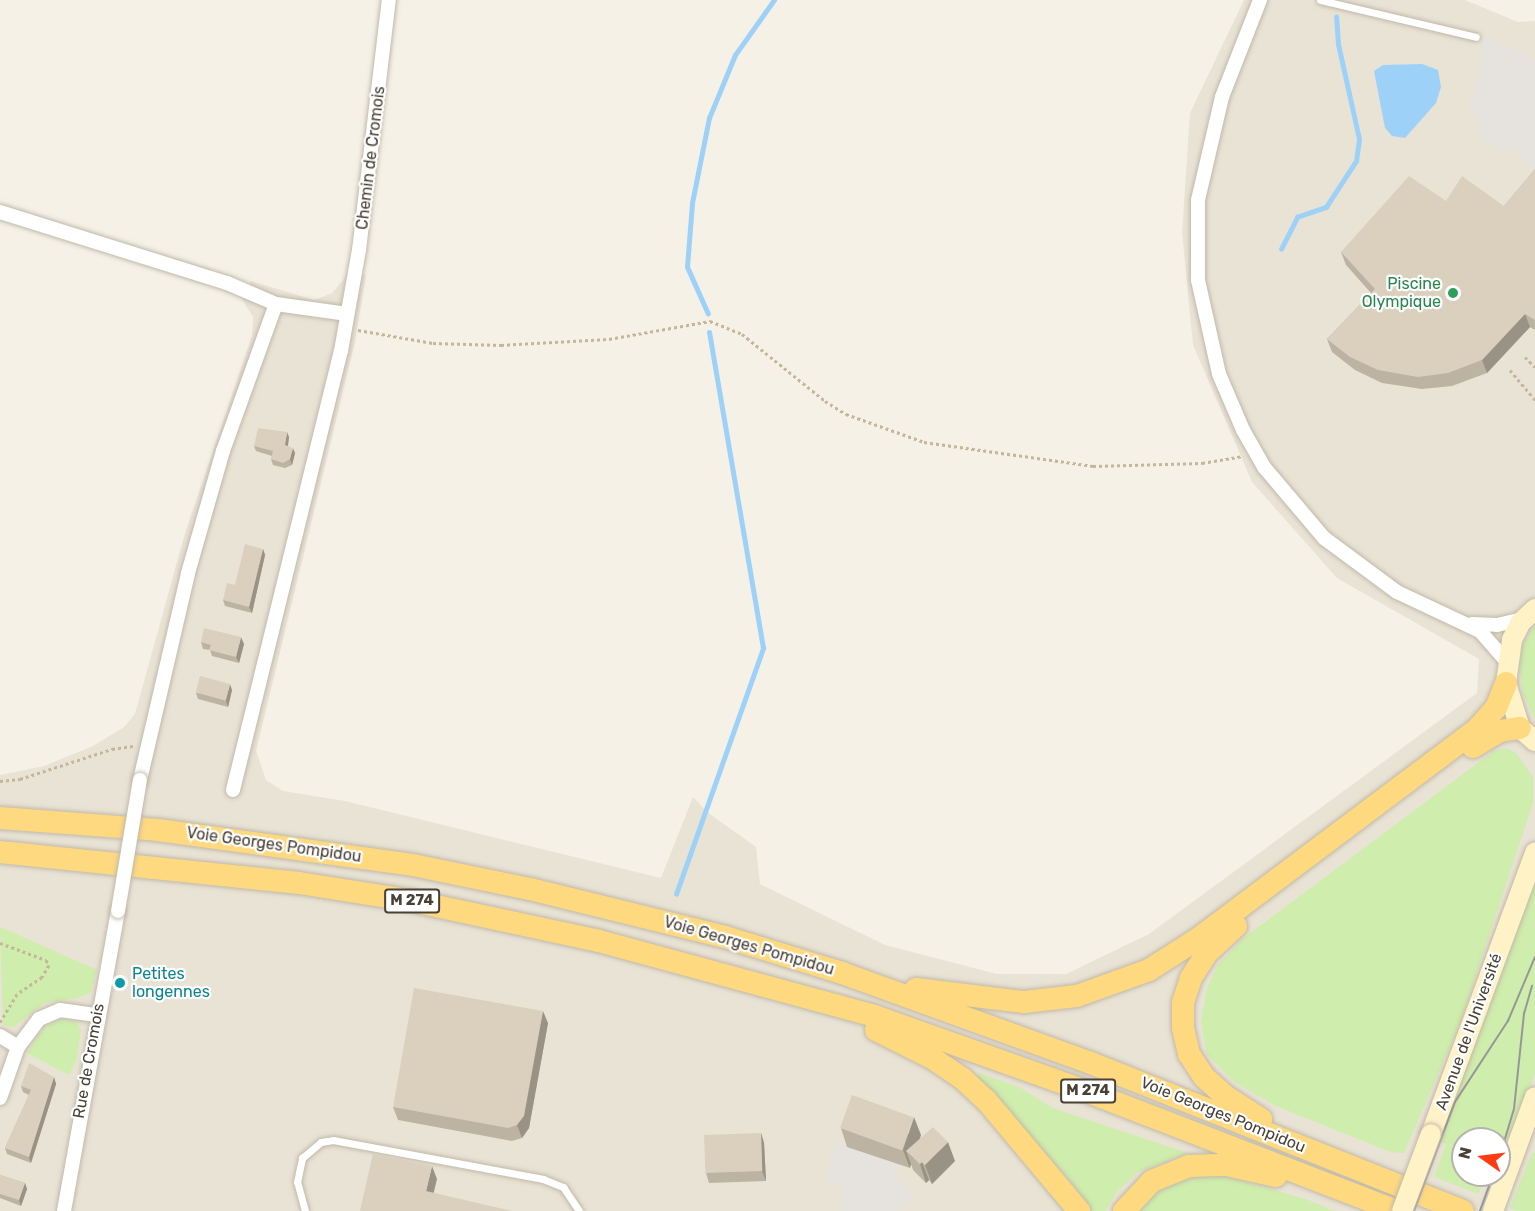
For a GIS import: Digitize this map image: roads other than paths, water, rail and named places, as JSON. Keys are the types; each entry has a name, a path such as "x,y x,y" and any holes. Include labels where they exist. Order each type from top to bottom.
{"highway":[{"path":"842,973 968,998 1024,1002 1077,996 1128,980 1199,938 1477,729 1496,708 1507,673"},
{"path":"1316,1152 1225,1096 1197,1068 1183,1028 1183,1003 1191,978 1218,941 1481,741 1500,731 1531,738"},
{"name":"Voie Georges Pompidou","path":"0,819 158,830 412,865 617,909 842,973 1090,1063 1462,1211"},
{"name":"Voie Georges Pompidou","path":"0,852 222,873 408,900 599,940 872,1015 986,1054 1397,1211"},
{"path":"815,1000 903,1042 962,1078 986,1100 1079,1211"},
{"path":"1124,1211 1152,1181 1177,1169 1206,1164 1227,1165 1356,1194"}],"main road":[{"path":"1530,614 1512,640 1507,673 1531,738"},
{"name":"Avenue de l'Université","path":"1402,1211 1535,853"},
{"path":"1493,1211 1535,1097"}],"street":[{"name":"Chemin de Cromois","path":"233,790 346,320 359,250 389,0"},
{"path":"1260,0 1213,128 1201,180 1196,233 1198,280 1210,345 1229,401 1255,452 1281,491 1337,550 1397,592 1485,634 1507,673"},
{"path":"0,212 227,283 276,304 346,320"},
{"name":"Rue de Cromois","path":"64,1211 140,780 171,639 208,502 241,395 276,304"},
{"path":"1467,624 1497,626 1530,614"},
{"path":"0,1098 18,1047 39,1019 51,1013 72,1010 97,1015"},
{"path":"0,1036 18,1047"}],"lane":[{"path":"1320,0 1476,37"},
{"path":"305,1211 297,1182 302,1158 321,1142 333,1140 543,1179 563,1188 579,1211"}],"water":[{"path":"1422,64 1438,70 1441,87 1436,103 1405,138 1392,136 1385,128 1374,71 1383,65"}],"waterway":[{"path":"708,314 687,267 692,203 709,118 735,55 774,0"},
{"path":"1281,249 1297,217 1326,207 1356,161 1359,139 1338,44 1336,17"},
{"path":"676,894 763,648 709,333"}],"tram line":[{"path":"1414,1211 1455,1102 1508,1021 1535,957"},
{"path":"1509,1127 1514,1109 1524,1014 1532,986"},
{"path":"1480,1211 1489,1187"}],"place":[{"name":"Piscine Olympique","path":"1453,293"},
{"name":"Petites longennes","path":"120,983"}]}
